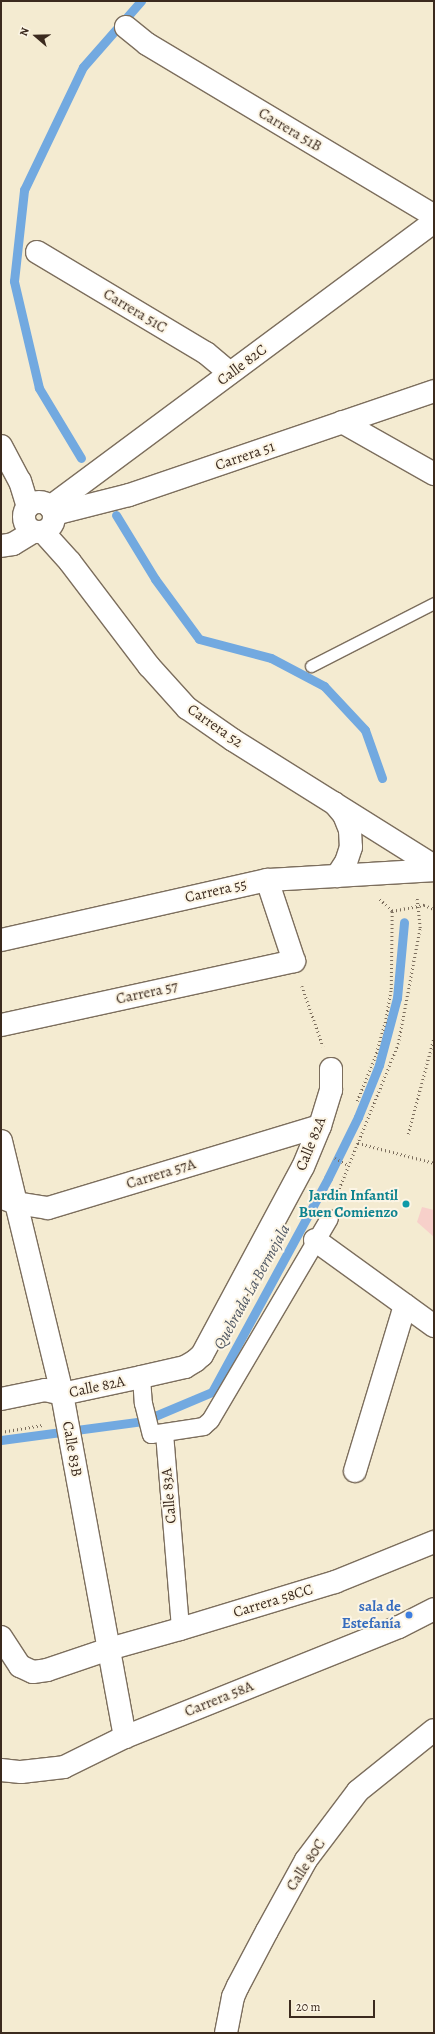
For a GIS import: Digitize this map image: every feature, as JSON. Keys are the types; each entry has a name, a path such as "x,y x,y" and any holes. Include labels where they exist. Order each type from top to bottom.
{"street":[{"name":"Carrera 51B","path":"126,27 147,44 434,216"},
{"name":"Calle 82C","path":"45,521 230,373 434,222"},
{"name":"Carrera 51C","path":"37,252 206,353 230,373"},
{"name":"Carrera 51","path":"45,521 129,495 434,391"},
{"path":"342,422 434,474"},
{"path":"1,446 20,481 28,507 37,502 46,504 45,521 13,544 1,546"},
{"name":"Carrera 52","path":"45,521 70,562 149,666 187,708 233,740 334,803 428,869"},
{"path":"334,803 344,815 350,830 351,847 346,862 336,876"},
{"name":"Carrera 55","path":"1,940 267,880 428,869"},
{"path":"267,880 294,961"},
{"name":"Carrera 57","path":"1,1025 294,961"},
{"name":"Calle 82A","path":"1,1399 45,1390 62,1394 141,1377 185,1367 202,1355 303,1167 320,1126 331,1090 331,1069"},
{"name":"Carrera 57A","path":"9,1200 48,1208 320,1126"},
{"name":"Calle 83B","path":"1,1141 9,1200 62,1394 125,1737"},
{"path":"157,1433 203,1426 210,1420 329,1218"},
{"path":"316,1240 434,1326"},
{"path":"355,1471 405,1305"},
{"name":"Calle 83A","path":"141,1377 144,1408 157,1433 180,1629"},
{"name":"Carrera 58CC","path":"1,1638 20,1666 34,1672 47,1670 109,1648 180,1629 335,1582 434,1542"},
{"name":"Carrera 58A","path":"1,1770 21,1772 64,1767 125,1737 399,1627 434,1609"},
{"name":"Calle 80C","path":"226,2033 233,1997 238,1986 266,1931 306,1860 358,1791 434,1730"}],"lane":[{"path":"311,666 434,603"}],"path":[{"path":"329,1218 348,1164 398,1044 420,928 418,906 428,869"},
{"path":"392,911 424,905 434,909"},
{"path":"294,961 331,1069"},
{"path":"408,1134 434,1037"},
{"path":"358,1143 434,1163"},
{"path":"332,1157 348,1164"}],"shaded area":[{"path":"422,1207 434,1210 434,1237 417,1222"}],"waterway":[{"name":"Quebrada La Bermejala","path":"81,458 39,388 14,281 24,190 83,67 141,1"},
{"name":"Quebrada La Bermejala","path":"116,515 155,579 199,639 271,658 324,686 365,730 382,778"},
{"name":"Quebrada La Bermejala","path":"1,1440 143,1421 212,1392 328,1178 358,1117 379,1065 397,998 404,922"}],"place":[{"name":"Jardin Infantil Buen Comienzo","path":"406,1204"},
{"name":"sala de Estefanía","path":"409,1615"}]}
